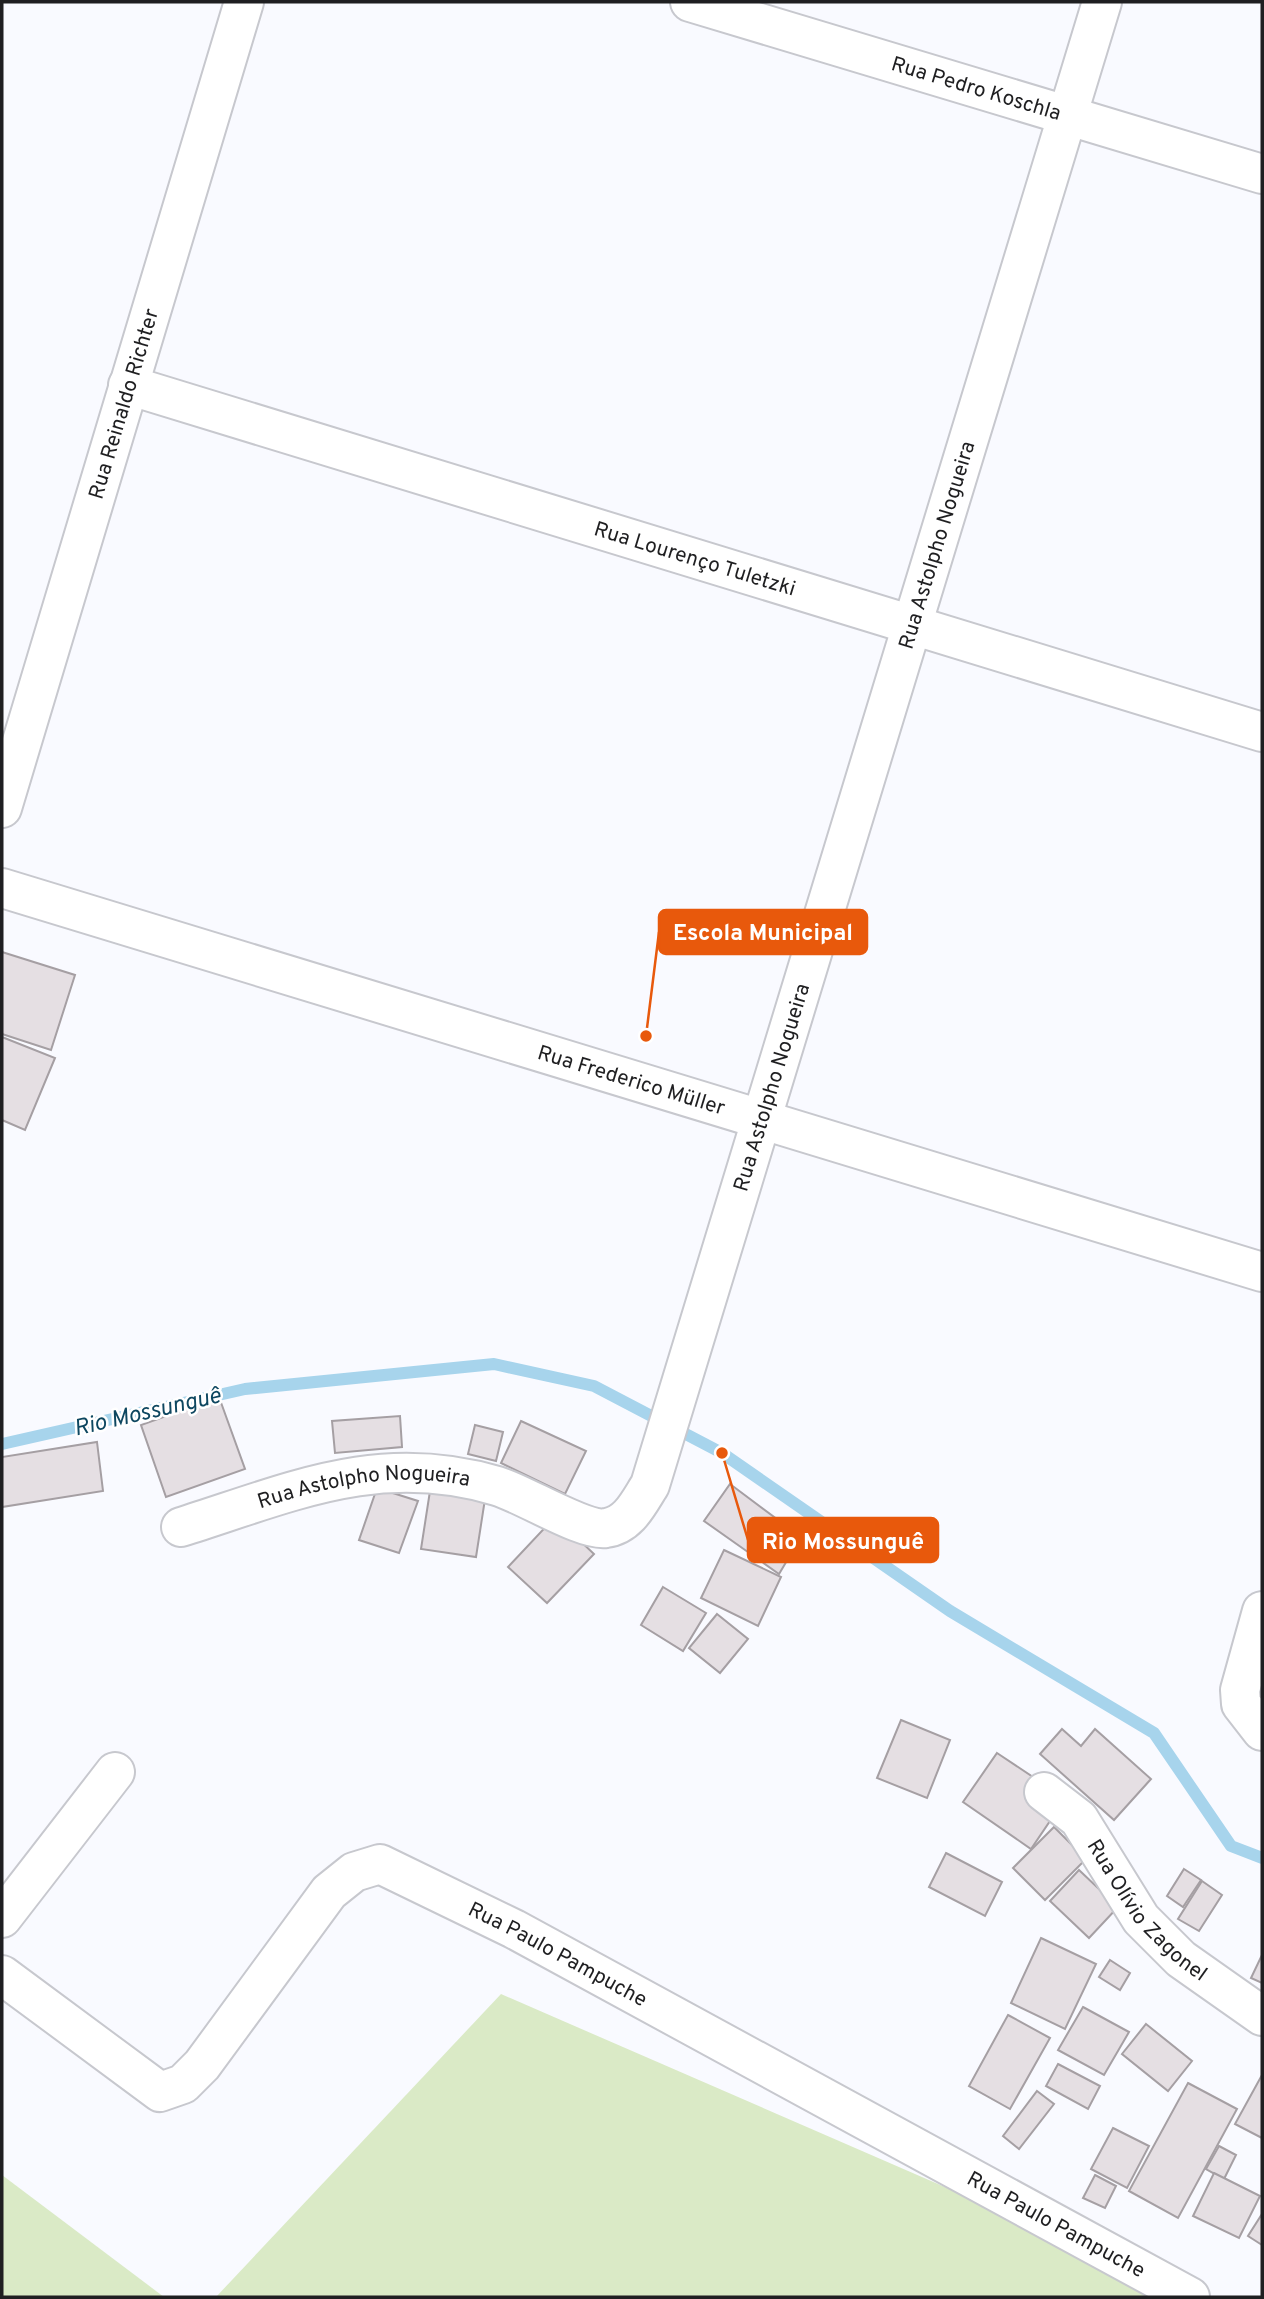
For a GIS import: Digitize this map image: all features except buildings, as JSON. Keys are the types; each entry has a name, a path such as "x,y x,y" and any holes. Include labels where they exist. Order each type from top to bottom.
{"street":[{"name":"Rua Reinaldo Richter","path":"2,808 243,2"},
{"name":"Rua Pedro Koschla","path":"690,2 1262,174"},
{"name":"Rua Astolpho Nogueira","path":"181,1527 329,1480 374,1472 410,1471 498,1486 587,1526 605,1529 622,1523 650,1485 1102,2"},
{"name":"Rua Lourenço Tuletzki","path":"128,385 1262,732"},
{"name":"Rua Frederico Müller","path":"2,888 1262,1272"},
{"path":"1262,1611 1240,1690 1241,1704 1262,1731"},
{"path":"2,1918 115,1772"},
{"name":"Rua Olívio Zagonel","path":"1044,1792 1079,1818 1141,1919 1181,1959 1262,2015"},
{"name":"Rua Paulo Pampuche","path":"2,1975 160,2092 183,2084 202,2065 329,1892 354,1872 380,1864 514,1929 1190,2297"}],"green space":[{"path":"501,1994 1198,2297 216,2297"},
{"path":"2,2175 164,2297 2,2297"}],"waterway":[{"name":"Rio Mossunguê","path":"2,1444 245,1389 494,1364 594,1386 722,1453 950,1611 1154,1733 1231,1846 1262,1858"}],"place":[{"name":"Escola Municipal","path":"646,1036"},
{"name":"Rio Mossunguê","path":"722,1453"}]}
